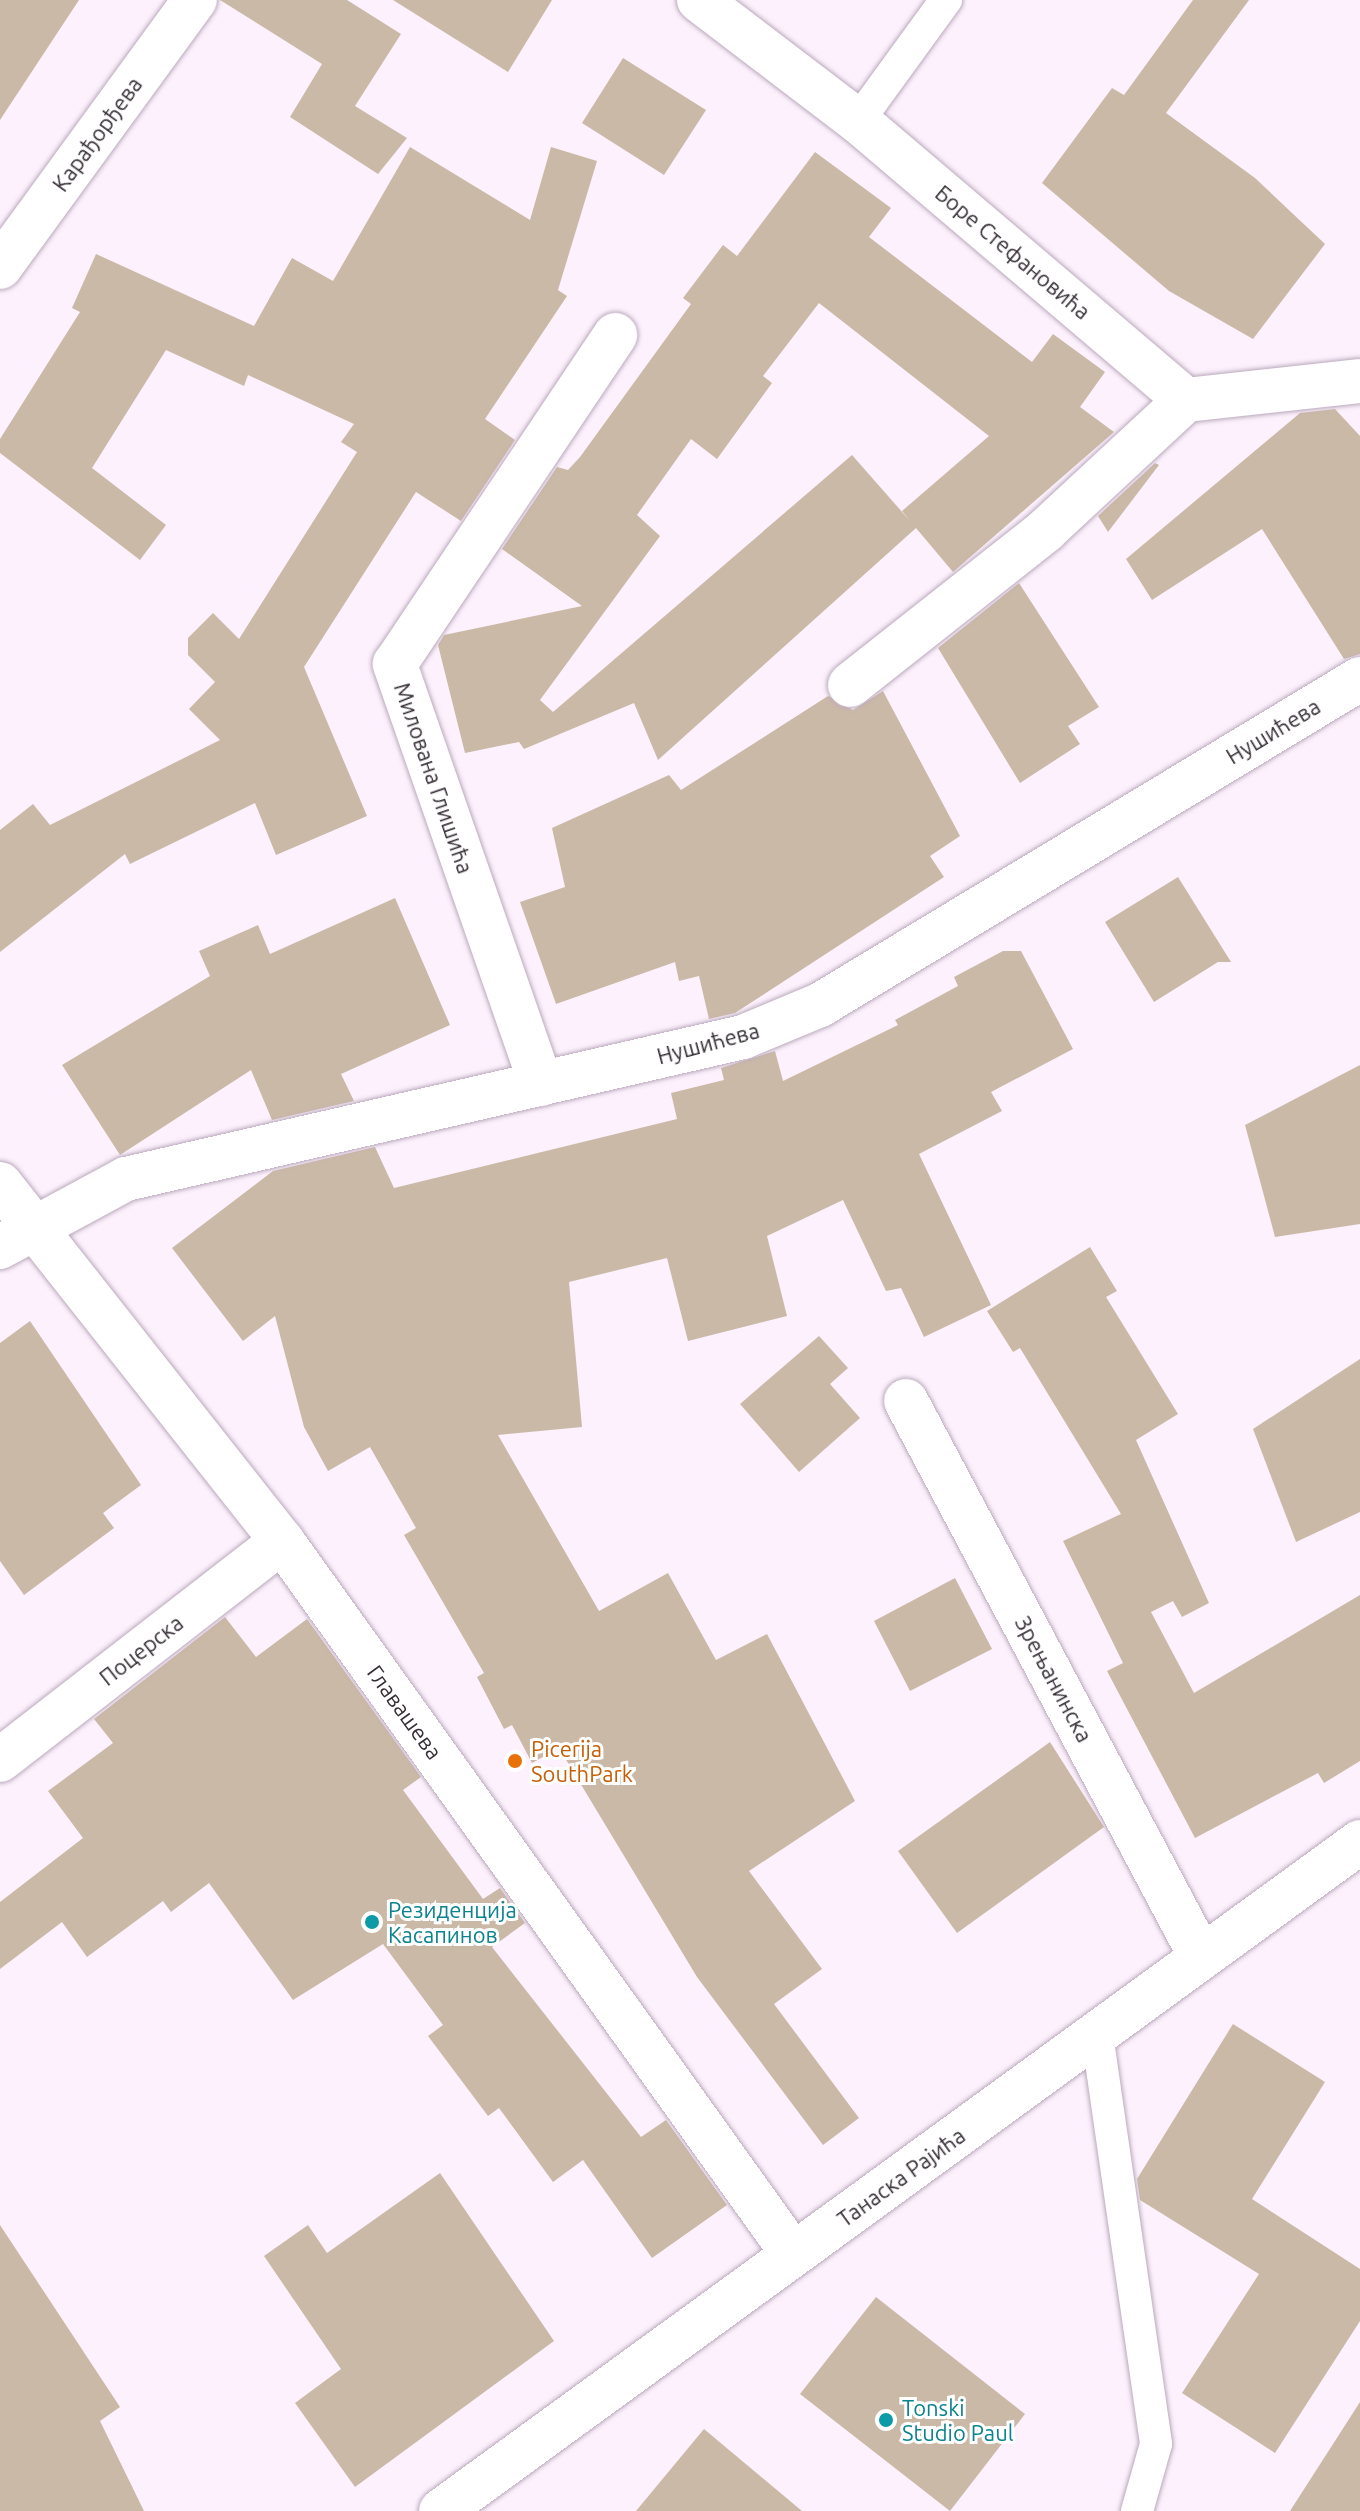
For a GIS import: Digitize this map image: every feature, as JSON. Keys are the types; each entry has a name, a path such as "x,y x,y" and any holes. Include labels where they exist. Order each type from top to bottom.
{"street":[{"name":"Карађорђева","path":"0,267 195,0"},
{"name":"Боре Стефановића","path":"699,0 858,121 1186,400"},
{"name":"Милована Глишића","path":"541,1084 395,664 615,335"},
{"path":"850,685 1046,530 1186,400 1360,381"},
{"name":"Нушићева","path":"17,1236 126,1179 743,1037 820,1005 1360,679"},
{"name":"Главашева","path":"0,1184 17,1236 282,1541 793,2254"},
{"name":"Зрењанинска","path":"906,1401 1201,1957"},
{"name":"Поцерска","path":"0,1760 282,1541"},
{"name":"Танаска Рајића","path":"441,2511 1360,1842"}],"lane":[{"path":"858,121 946,0"},
{"path":"1097,2034 1156,2444 1137,2511"}],"building":[{"path":"0,0 79,0 0,120"},
{"path":"220,0 347,0 401,34 355,106 407,138 378,174 290,117 322,64"},
{"path":"393,0 552,0 508,72"},
{"path":"1193,0 1249,0 1166,113 1255,178 1325,244 1253,339 1169,291 1042,183 1112,88 1124,95"},
{"path":"623,58 706,110 664,175 582,123"},
{"path":"410,147 530,220 551,147 597,161 558,290 567,296 485,419 515,440 461,521 416,492 304,667 367,816 276,855 255,803 130,864 125,854 0,952 0,830 33,804 50,825 220,740 189,709 215,682 188,655 188,638 213,613 239,639 357,452 341,442 354,424 248,375 244,386 166,350 92,468 166,525 140,560 0,453 0,439 80,312 72,308 96,254 254,326 292,258 333,281"},
{"path":"815,152 891,208 869,237 1032,362 1053,334 1105,372 1080,407 1114,432 953,572 916,528 658,760 634,703 524,749 519,742 465,753 438,645 444,635 582,606 502,549 557,467 568,470 580,457 691,304 683,298 723,245 737,256","holes":["819,303 989,436 902,511 910,521 852,455 553,712 540,700 660,536 637,515 691,439 717,459 772,383 763,376"]},
{"path":"1335,409 1360,436 1360,654 1344,659 1262,529 1152,600 1126,559 1300,413"},
{"path":"1155,463 1159,465 1108,532 1098,516"},
{"path":"1019,583 1099,707 1068,726 1080,744 1020,783 938,648"},
{"path":"883,691 960,836 930,856 944,877 735,1013 709,1019 699,976 679,981 675,962 556,1004 520,902 565,887 552,828 669,775 681,790 828,696 853,710"},
{"path":"1178,877 1231,962 1218,962 1154,1002 1105,922"},
{"path":"395,898 450,1025 341,1074 354,1101 272,1120 251,1070 120,1155 62,1065 210,976 199,951 258,925 270,954"},
{"path":"1003,951 1021,951 1073,1049 991,1092 1002,1111 919,1154 991,1305 924,1337 901,1288 886,1291 843,1200 767,1236 787,1316 688,1341 667,1258 569,1282 582,1427 498,1435 599,1611 668,1573 716,1660 767,1634 855,1801 749,1871 822,1969 774,2004 859,2118 823,2145 697,1977 559,1748 532,1763 512,1725 504,1729 477,1677 484,1673 404,1535 416,1528 370,1447 328,1471 304,1427 275,1316 243,1341 172,1248 273,1171 375,1147 394,1188 677,1119 671,1093 724,1080 721,1068 775,1051 783,1081 898,1025 895,1020 958,986 954,977"},
{"path":"1360,1065 1360,1224 1275,1237 1245,1125"},
{"path":"1090,1247 1117,1291 1106,1297 1178,1414 1136,1440 1209,1603 1182,1617 1173,1601 1151,1612 1194,1693 1360,1595 1360,1761 1324,1783 1318,1773 1195,1838 1107,1671 1123,1663 1063,1541 1121,1514 1020,1348 1013,1352 987,1311"},
{"path":"30,1321 141,1485 103,1513 114,1528 24,1595 0,1561 0,1343"},
{"path":"819,1336 848,1368 830,1384 860,1418 799,1472 740,1404"},
{"path":"1360,1359 1360,1512 1296,1542 1253,1429"},
{"path":"955,1578 992,1649 910,1691 874,1621"},
{"path":"225,1617 256,1657 307,1619 421,1777 403,1790 483,1899 500,1888 525,1923 492,1947 641,2137 666,2120 727,2205 652,2258 583,2160 553,2182 499,2108 488,2116 428,2036 443,2025 383,1944 293,2000 209,1883 171,1912 163,1901 87,1957 62,1922 0,1969 0,1902 83,1838 48,1791 113,1743 94,1719"},
{"path":"1050,1742 1104,1827 957,1933 898,1851"},
{"path":"1233,2024 1325,2082 1252,2199 1360,2269 1360,2321 1275,2453 1182,2393 1259,2274 1140,2200 1137,2179"},
{"path":"440,2173 554,2341 355,2487 295,2403 341,2369 264,2256 308,2225 327,2253"},
{"path":"0,2225 120,2407 100,2421 144,2511 0,2511"},
{"path":"876,2297 1025,2414 950,2511 800,2394"},
{"path":"1360,2402 1360,2511 1290,2511"},
{"path":"704,2429 802,2511 636,2511"}],"place":[{"name":"Picerija SouthPark","path":"515,1761"},
{"name":"Резиденција Касапинов","path":"372,1922"},
{"name":"Tonski Studio Paul","path":"886,2420"}]}
